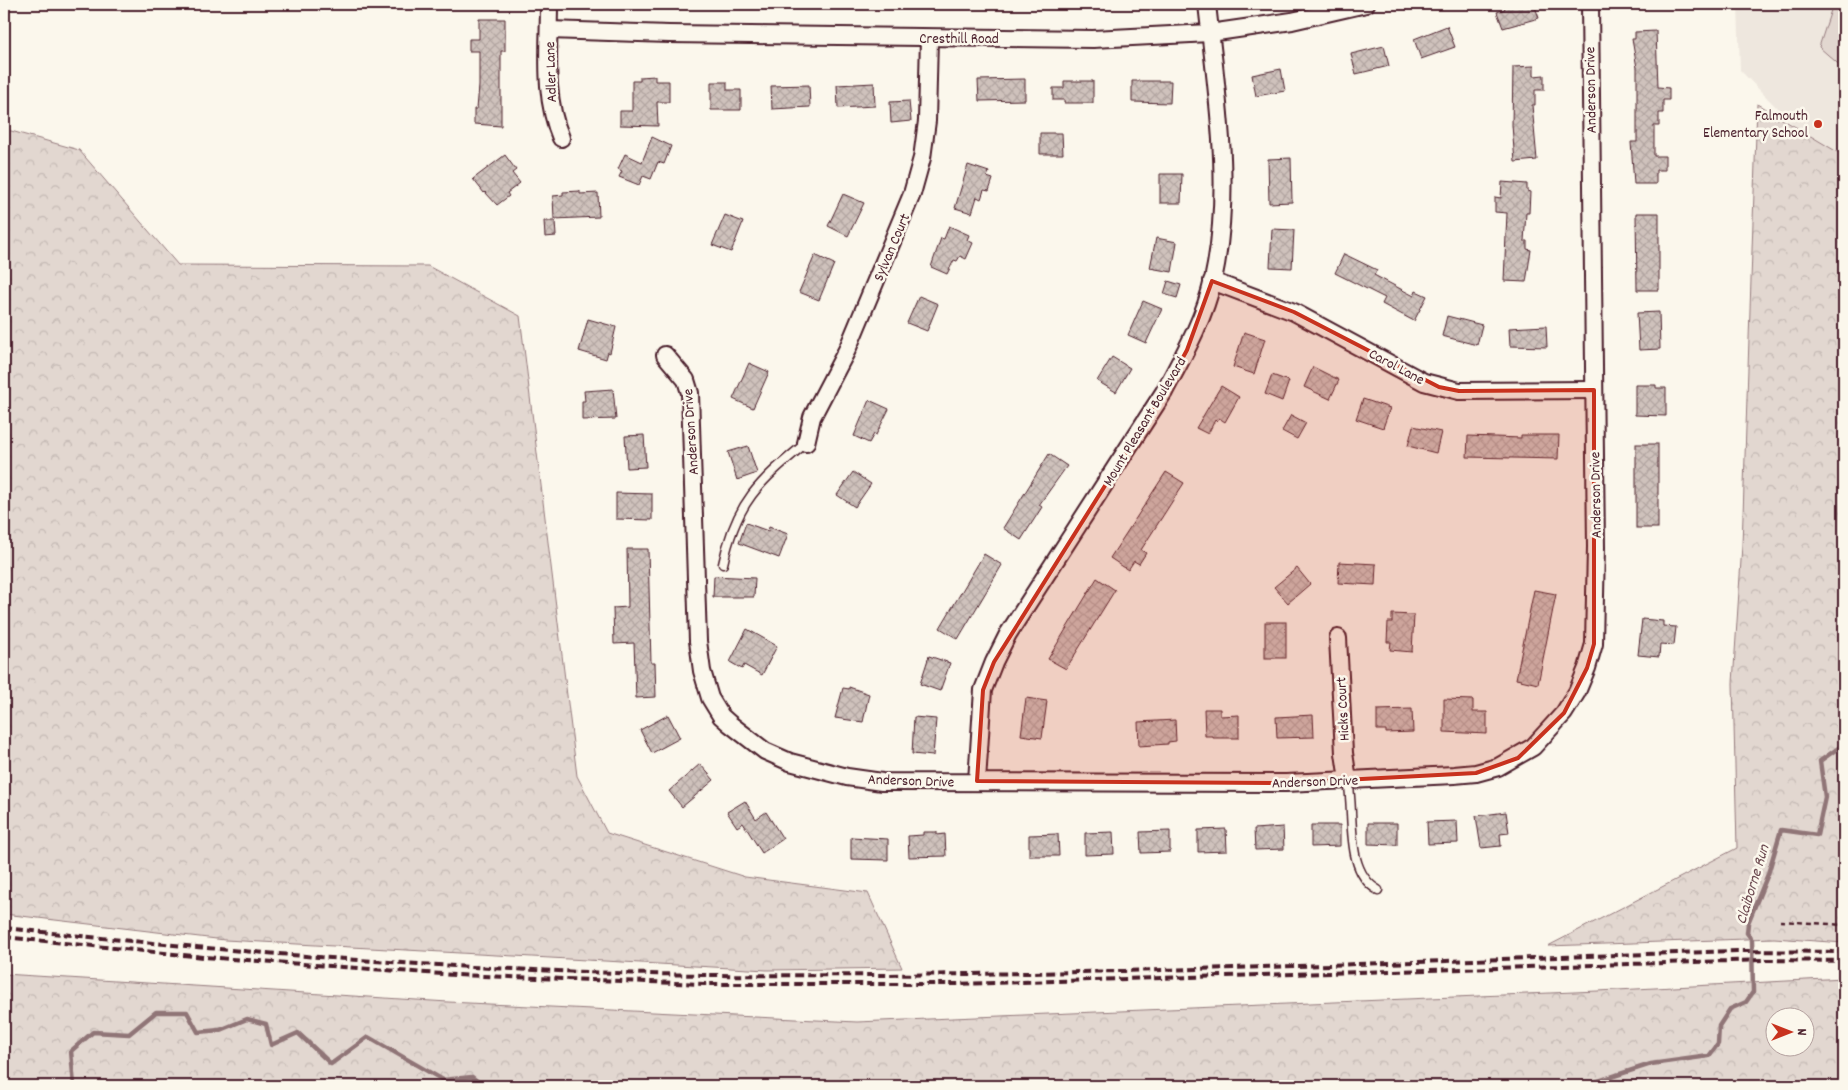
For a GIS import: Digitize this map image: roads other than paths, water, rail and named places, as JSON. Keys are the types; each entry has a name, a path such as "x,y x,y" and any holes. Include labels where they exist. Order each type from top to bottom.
{"street":[{"name":"Adler Lane","path":"549,4 549,101 561,138"},
{"name":"Mount Pleasant Boulevard","path":"977,781 984,690 994,662 1008,634 1164,392 1187,350 1212,281 1220,239 1223,175 1220,125 1207,4"},
{"name":"Cresthill Road","path":"549,30 669,34 1093,39 1210,33 1292,21 1366,4"},
{"name":"Anderson Drive","path":"665,355 686,380 690,393 698,641 705,684 721,716 765,751 810,768 882,782 1286,782 1454,775 1476,773 1498,767 1533,747 1564,713 1587,668 1594,644 1596,548 1590,4"},
{"name":"Sylvan Court","path":"806,443 812,417 847,350 912,194 922,158 927,121 928,38"},
{"name":"Carol Lane","path":"1212,281 1294,312 1424,382 1439,387 1459,391 1594,390"},
{"name":"Hicks Court","path":"1338,638 1344,753 1348,780"}],"lane":[{"path":"723,564 727,542 741,508 756,486 772,470 806,443"},
{"path":"1348,780 1353,801 1354,857 1358,869 1365,880 1378,890"}],"waterway":[{"name":"Claiborne Run","path":"1583,1086 1651,1064 1709,1056 1718,1044 1719,1026 1730,1009 1746,1002 1753,992 1752,940 1747,933 1748,923 1768,874 1781,830 1817,835 1825,797 1820,761 1844,744"},
{"name":"Claiborne Run","path":"74,1086 71,1051 93,1032 129,1034 156,1012 187,1012 198,1032 220,1030 247,1019 266,1024 271,1045 298,1033 331,1064 368,1037 443,1080 472,1077 483,1086"}],"railway":[{"path":"4,928 356,960 532,970 708,975 1094,972 1737,951 1844,952"},
{"path":"4,937 204,957 455,975 704,984 957,984 1764,960 1844,961"}],"place":[{"name":"Falmouth Elementary School","path":"1818,124"}]}
